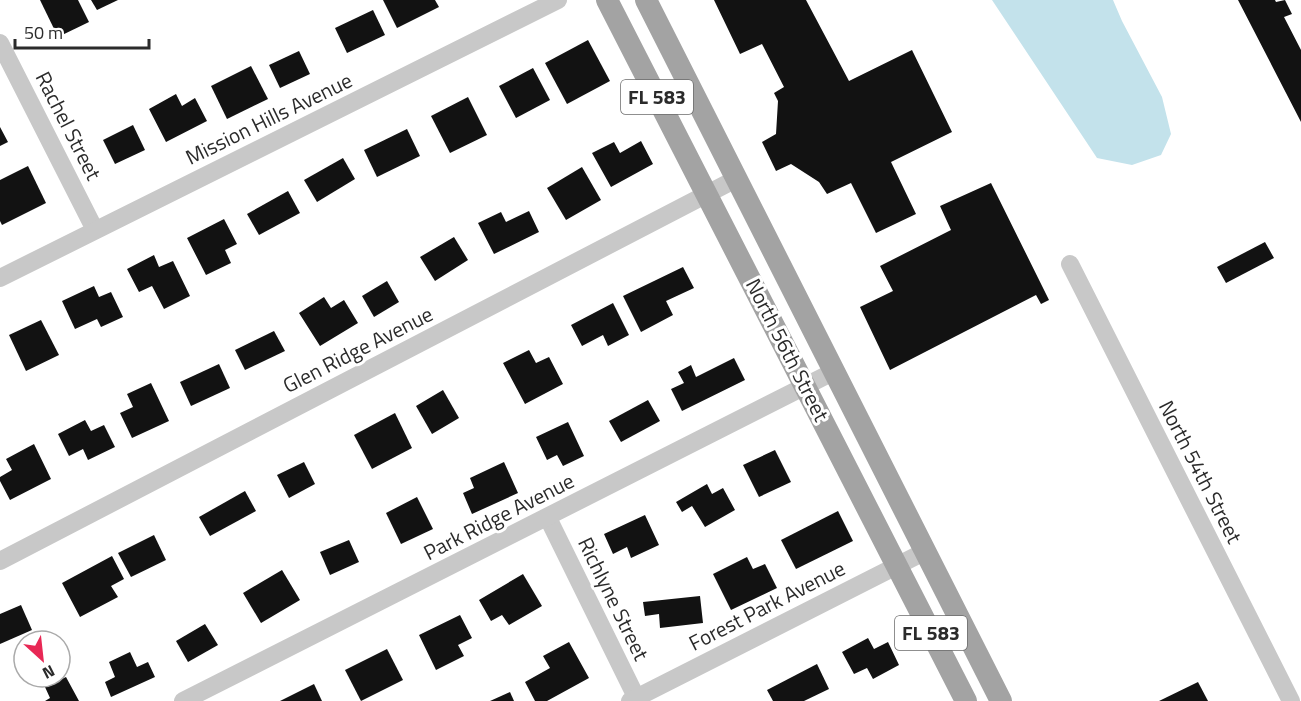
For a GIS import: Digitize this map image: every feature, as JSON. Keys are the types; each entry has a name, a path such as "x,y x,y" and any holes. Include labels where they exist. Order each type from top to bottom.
{"main road":[{"name":"North 56th Street","path":"607,0 966,701"},
{"name":"North 56th Street","path":"646,0 1001,701"}],"street":[{"name":"Mission Hills Avenue","path":"0,278 558,0"},
{"name":"Rachel Street","path":"0,43 95,230"},
{"name":"Glen Ridge Avenue","path":"0,561 736,179"},
{"name":"North 54th Street","path":"1070,264 1291,701"},
{"name":"Park Ridge Avenue","path":"183,701 835,371"},
{"name":"Richlyne Street","path":"548,518 635,700"},
{"name":"Forest Park Avenue","path":"635,700 926,551"}],"water":[{"path":"992,0 1113,0 1162,97 1171,134 1161,155 1132,165 1097,158"}],"building":[{"path":"40,0 78,0 89,22 58,37"},
{"path":"91,0 118,0 97,10"},
{"path":"383,0 435,0 439,7 397,28"},
{"path":"714,0 806,0 849,81 912,50 952,132 891,162 916,214 876,233 851,183 827,194 819,182 791,164 776,171 762,142 776,134 778,101 774,93 784,87 762,44 740,54"},
{"path":"1238,0 1275,0 1276,2 1285,0 1292,14 1284,17 1301,50 1301,122"},
{"path":"373,10 385,35 347,53 335,28"},
{"path":"588,40 610,81 567,104 545,63"},
{"path":"299,51 310,74 280,88 269,65"},
{"path":"251,66 268,99 227,119 211,86"},
{"path":"533,68 550,100 516,118 499,86"},
{"path":"176,94 182,106 195,98 207,121 166,142 149,109"},
{"path":"468,97 487,135 450,153 431,116"},
{"path":"133,125 145,150 115,164 103,140"},
{"path":"0,127 8,142 0,146"},
{"path":"407,129 420,156 377,177 364,150"},
{"path":"641,141 653,164 611,187 592,153 614,142 620,153"},
{"path":"343,158 355,179 317,202 304,180"},
{"path":"28,166 46,203 2,225 0,221 0,180"},
{"path":"582,167 601,200 566,220 547,188"},
{"path":"991,183 1049,300 1041,304 1036,295 890,370 860,307 893,291 880,266 951,230 940,206"},
{"path":"288,191 300,213 259,235 247,214"},
{"path":"529,211 539,232 494,254 478,223 501,212 506,222"},
{"path":"224,219 237,244 225,250 231,263 206,275 187,238"},
{"path":"454,237 468,260 435,281 420,257"},
{"path":"1265,242 1274,258 1226,283 1217,267"},
{"path":"154,255 159,267 173,261 190,296 164,309 152,286 139,292 127,269"},
{"path":"683,267 694,288 666,301 673,315 641,332 623,296"},
{"path":"387,281 399,302 374,317 362,296"},
{"path":"94,286 99,297 111,292 123,317 101,327 97,319 75,329 62,301"},
{"path":"324,297 331,308 344,300 358,323 320,346 299,313"},
{"path":"613,303 629,335 608,346 603,335 582,346 571,325"},
{"path":"41,320 59,355 26,371 9,335"},
{"path":"274,331 285,351 245,370 235,350"},
{"path":"529,350 536,363 549,357 563,384 525,404 503,363"},
{"path":"734,358 745,380 682,411 671,389 684,383 678,372 691,365 696,377"},
{"path":"219,364 230,388 191,406 180,382"},
{"path":"151,383 169,421 132,438 120,413 133,407 127,394"},
{"path":"443,390 459,418 432,434 416,406"},
{"path":"648,400 660,421 621,442 609,421"},
{"path":"395,413 412,448 372,469 354,435"},
{"path":"85,420 91,431 104,425 115,447 88,460 83,449 69,456 58,434"},
{"path":"568,422 584,456 563,466 557,455 547,460 536,437"},
{"path":"34,444 51,479 10,500 0,481 0,477 12,470 6,459"},
{"path":"775,450 791,482 759,497 743,465"},
{"path":"304,462 315,484 289,498 277,475"},
{"path":"504,462 518,493 472,514 463,493 474,488 470,478"},
{"path":"707,484 712,494 723,488 735,510 705,527 692,506 682,512 676,502"},
{"path":"245,491 256,511 210,536 199,517"},
{"path":"417,497 433,529 401,544 386,513"},
{"path":"838,511 853,541 796,569 781,540"},
{"path":"645,515 659,545 631,558 627,547 613,554 604,534"},
{"path":"154,535 166,560 131,577 118,553"},
{"path":"349,540 359,562 330,575 320,552"},
{"path":"112,556 124,579 111,586 118,597 80,617 62,583"},
{"path":"747,557 753,569 765,564 777,588 731,610 713,574"},
{"path":"282,570 300,600 261,623 243,593"},
{"path":"523,574 542,606 509,625 502,615 491,621 479,600"},
{"path":"700,596 703,623 660,628 659,614 645,616 643,602"},
{"path":"21,605 32,629 12,629 12,639 0,644 0,614"},
{"path":"460,615 472,638 458,645 464,656 436,670 419,635"},
{"path":"205,624 218,645 188,662 176,641"},
{"path":"868,638 874,649 888,642 899,665 873,679 867,668 854,674 842,652"},
{"path":"569,642 589,678 547,701 535,701 525,682 550,668 543,656"},
{"path":"387,649 403,680 361,701 345,670"},
{"path":"130,652 137,667 148,662 155,677 111,697 105,682 115,677 109,662"},
{"path":"817,664 829,689 804,701 773,701 767,690"},
{"path":"1198,682 1208,701 1159,701"},
{"path":"314,684 322,701 280,701"},
{"path":"72,688 79,701 45,701 50,698 46,689"},
{"path":"510,692 514,701 490,701"}]}
